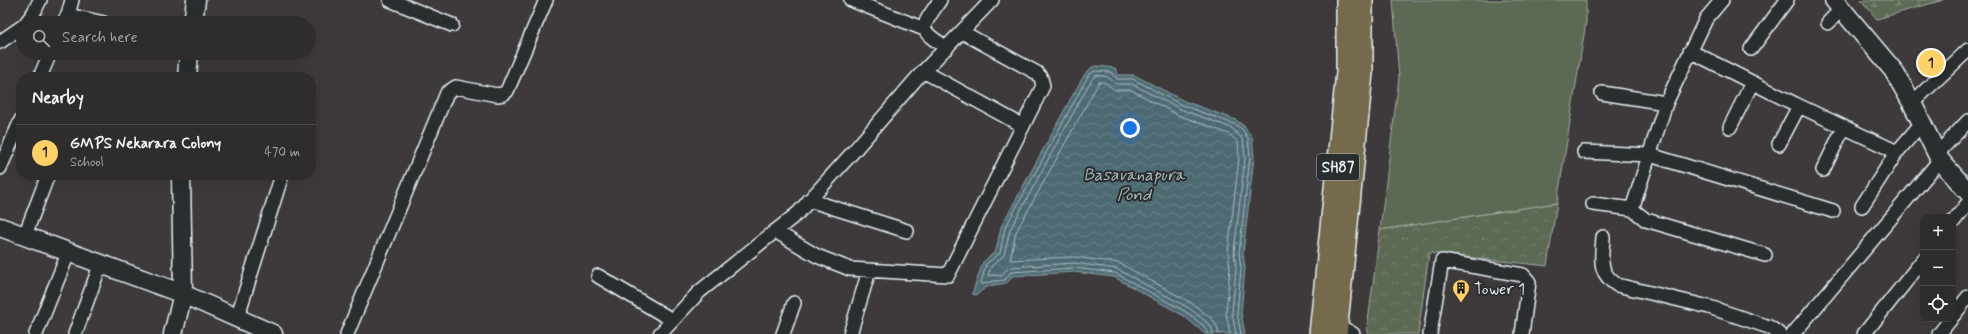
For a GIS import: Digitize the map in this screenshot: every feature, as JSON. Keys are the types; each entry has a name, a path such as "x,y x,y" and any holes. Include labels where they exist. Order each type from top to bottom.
{"main road":[{"name":"SH87","path":"1347,0 1354,78"},
{"name":"SH87","path":"1337,332 1354,78 1362,0"}],"street":[{"path":"31,16 40,0"},
{"path":"67,16 72,0"},
{"path":"194,16 196,0"},
{"path":"390,0 452,25"},
{"path":"347,334 447,93 456,87 497,95 503,94 507,91 546,0"},
{"path":"851,0 924,29 927,34 947,48"},
{"path":"924,29 924,24 940,0"},
{"path":"660,334 699,292 798,213 923,71 992,0"},
{"path":"1632,209 1666,103 1706,19 1722,0"},
{"path":"1751,49 1787,0"},
{"path":"1828,23 1838,4 1893,70 1912,103 1938,157 1968,192"},
{"path":"0,42 16,31"},
{"path":"775,231 817,256 850,268 868,271 948,275 1043,86 1042,78 1037,73 962,32"},
{"path":"1912,103 1968,50"},
{"path":"1690,51 1799,106 1897,152"},
{"path":"42,72 47,60"},
{"path":"187,72 188,60"},
{"path":"923,71 1023,126"},
{"path":"1730,127 1752,83"},
{"path":"1602,93 1666,103"},
{"path":"1779,144 1799,106"},
{"path":"1793,334 1968,121"},
{"path":"1862,206 1897,152 1922,123"},
{"path":"1823,170 1844,127"},
{"path":"0,168 16,131"},
{"path":"1584,152 1650,155 1833,210"},
{"path":"25,235 46,180"},
{"path":"173,334 183,294 181,180"},
{"path":"237,318 280,180"},
{"path":"809,200 907,231"},
{"path":"1956,218 1968,203"},
{"path":"1593,204 1632,209 1646,220 1765,255"},
{"path":"0,227 183,294 273,334"},
{"path":"1603,237 1602,270 1608,279 1617,285 1710,307 1769,327 1780,334"},
{"path":"36,334 69,251"},
{"path":"1430,334 1442,261 1523,275 1529,282 1522,334"},
{"path":"75,334 101,263"},
{"path":"1864,334 1920,264"},
{"path":"850,334 868,271"},
{"path":"598,276 672,320"},
{"path":"1956,312 1968,297"},
{"path":"782,334 794,303"},
{"path":"1939,334 1948,322"}],"green space":[{"path":"1393,0 1586,0 1586,22 1557,203 1380,230 1399,78"},
{"path":"1861,0 1943,0 1877,19"},
{"path":"1557,203 1547,266 1429,253 1418,334 1369,334 1367,329 1380,230"}],"water":[{"name":"Basavanapura Pond","path":"1097,66 1115,68 1118,75 1134,75 1184,101 1236,120 1244,126 1252,137 1254,157 1243,253 1245,268 1241,313 1245,334 1205,334 1184,316 1114,277 1074,272 1012,276 1004,284 989,286 977,295 972,294 983,262 996,251 1001,227 1070,100 1085,74 1092,67"}],"place":[{"name":"GMPS Nekarara Colony","path":"1931,63"},
{"name":"Tower 1","path":"1461,303"}]}
